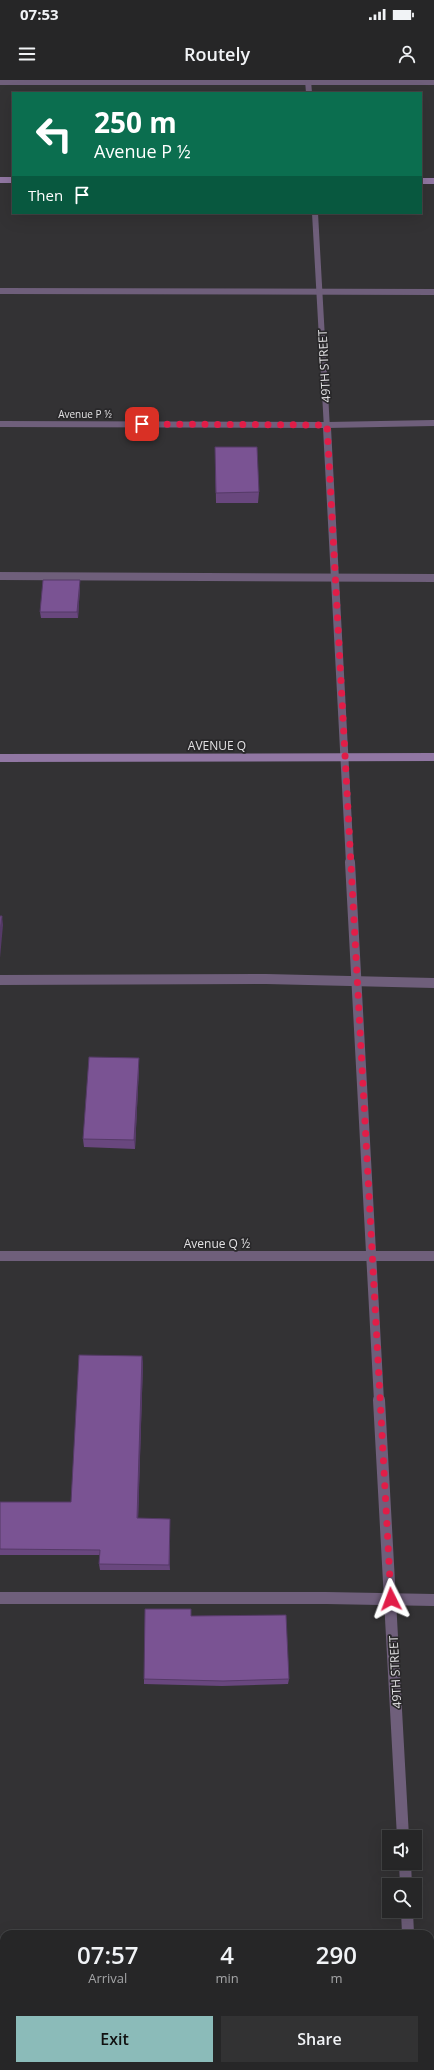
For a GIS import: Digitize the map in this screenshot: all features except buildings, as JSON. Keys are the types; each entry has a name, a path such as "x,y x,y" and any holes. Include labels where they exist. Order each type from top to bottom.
{"street":[{"path":"0,82 434,82"},
{"path":"308,82 309,92"},
{"path":"0,180 12,180"},
{"path":"422,181 434,181"},
{"name":"49TH STREET","path":"315,214 403,1830"},
{"path":"0,291 434,292"},
{"name":"Avenue P ½","path":"0,424 327,425 434,423"},
{"path":"0,576 434,578"},
{"name":"AVENUE Q","path":"0,758 434,757"},
{"path":"0,980 266,979 434,983"},
{"name":"Avenue Q ½","path":"0,1256 434,1256"},
{"path":"0,1598 434,1600"},
{"path":"407,1918 408,1930"}],"route":[{"path":"142,424 327,425 391,1599"}]}
